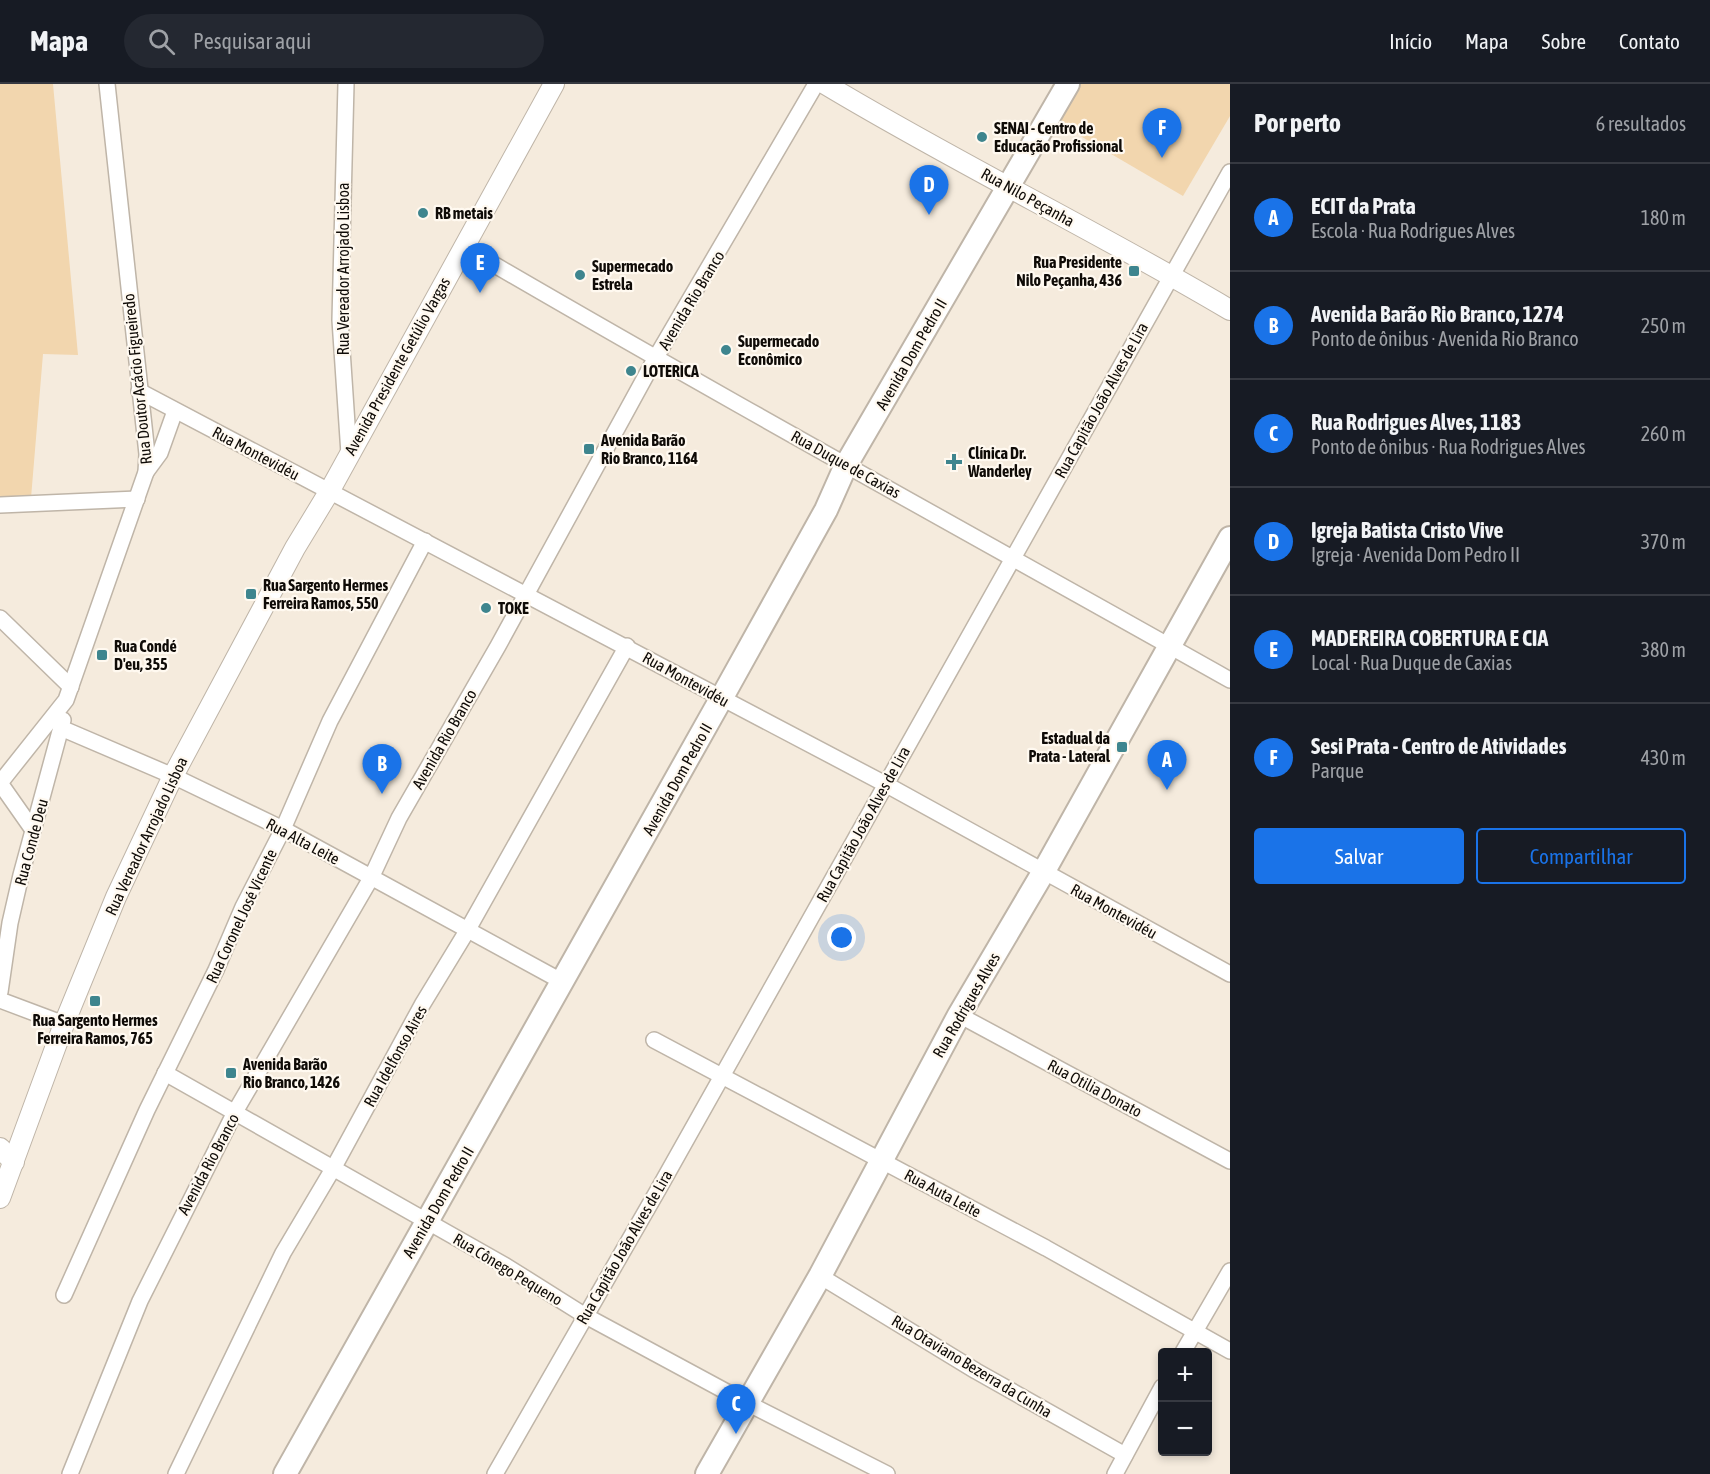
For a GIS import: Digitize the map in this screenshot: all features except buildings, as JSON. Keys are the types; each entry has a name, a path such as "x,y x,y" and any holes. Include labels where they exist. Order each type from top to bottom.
{"main road":[{"name":"Avenida Presidente Getúlio Vargas","path":"329,492 554,84"},
{"name":"Rua Nilo Peçanha","path":"825,84 897,127 1010,186 1230,310"},
{"name":"Avenida Dom Pedro II","path":"285,1474 721,699 826,510 846,465 1068,84"},
{"name":"Rua Vereador Arrojado Lisboa","path":"0,1198 7,1155 116,897 173,776 295,548 329,492"},
{"name":"Rua Rodrigues Alves","path":"707,1474 820,1276 960,1014 1044,871 1230,538"}],"street":[{"name":"Rua Doutor Acácio Figueiredo","path":"0,783 69,694 146,472 147,454 107,84"},
{"name":"Rua Vereador Arrojado Lisboa","path":"346,84 340,320 349,454"},
{"name":"Avenida Rio Branco","path":"70,1474 148,1283 235,1112 371,878 399,818 527,594 655,359 816,84"},
{"name":"Rua Capitão João Alves de Lira","path":"495,1474 887,785 1230,172"},
{"name":"Rua Duque de Caxias","path":"464,247 655,359 1014,556 1230,680"},
{"name":"Rua Montevidéu","path":"139,391 627,646 721,699 887,785 1230,974"},
{"path":"146,472 160,453 175,411"},
{"path":"0,505 137,499"},
{"name":"Rua Coronel José Vicente","path":"64,1295 165,1073 216,970 243,907 283,829 339,702 424,541"},
{"path":"0,618 69,694 61,728"},
{"name":"Rua Idelfonso Aires","path":"176,1474 283,1253 334,1167 422,1005 467,931 627,646"},
{"name":"Rua Alta Leite","path":"61,728 173,776 283,829 563,982"},
{"name":"Rua Conde Deu","path":"0,992 10,923 61,728"},
{"path":"0,783 33,830"},
{"path":"0,1000 64,1024"},
{"name":"Rua Otilia Donato","path":"960,1014 1230,1161"},
{"name":"Rua Auta Leite","path":"654,1040 1035,1243 1230,1351"},
{"name":"Rua Cônego Pequeno","path":"165,1073 506,1266 584,1315 749,1404 887,1474"},
{"path":"1186,1348 1230,1271"},
{"name":"Rua Otaviano Bezerra da Cunha","path":"820,1276 976,1371 1125,1455"},
{"path":"1115,1474 1158,1394"}],"shaded area":[{"path":"0,84 53,84 78,355 43,354 31,498 0,500"},
{"path":"1073,84 1230,84 1230,116 1183,196 1053,120"}],"place":[{"name":"SENAI - Centro de Educação Profissional","path":"982,137"},
{"name":"Sesi Prata - Centro de Atividades","path":"1162,158"},
{"name":"RB metais","path":"423,213"},
{"name":"Igreja Batista Cristo Vive","path":"929,215"},
{"name":"Rua Presidente Nilo Peçanha, 436","path":"1134,271"},
{"name":"Supermecado Estrela","path":"580,275"},
{"name":"MADEREIRA COBERTURA E CIA","path":"480,293"},
{"name":"Supermecado Econômico","path":"726,350"},
{"name":"LOTERICA","path":"631,371"},
{"name":"Avenida Barão Rio Branco, 1164","path":"589,449"},
{"name":"Clínica Dr. Wanderley","path":"954,462"},
{"name":"Rua Sargento Hermes Ferreira Ramos, 550","path":"251,594"},
{"name":"TOKE","path":"486,608"},
{"name":"Rua Condé D'eu, 355","path":"102,655"},
{"name":"Estadual da Prata - Lateral","path":"1122,747"},
{"name":"ECIT da Prata","path":"1167,790"},
{"name":"Avenida Barão Rio Branco, 1274","path":"382,794"},
{"name":"Rua Sargento Hermes Ferreira Ramos, 765","path":"95,1001"},
{"name":"Avenida Barão Rio Branco, 1426","path":"231,1073"},
{"name":"Rua Rodrigues Alves, 1183","path":"736,1434"}]}
